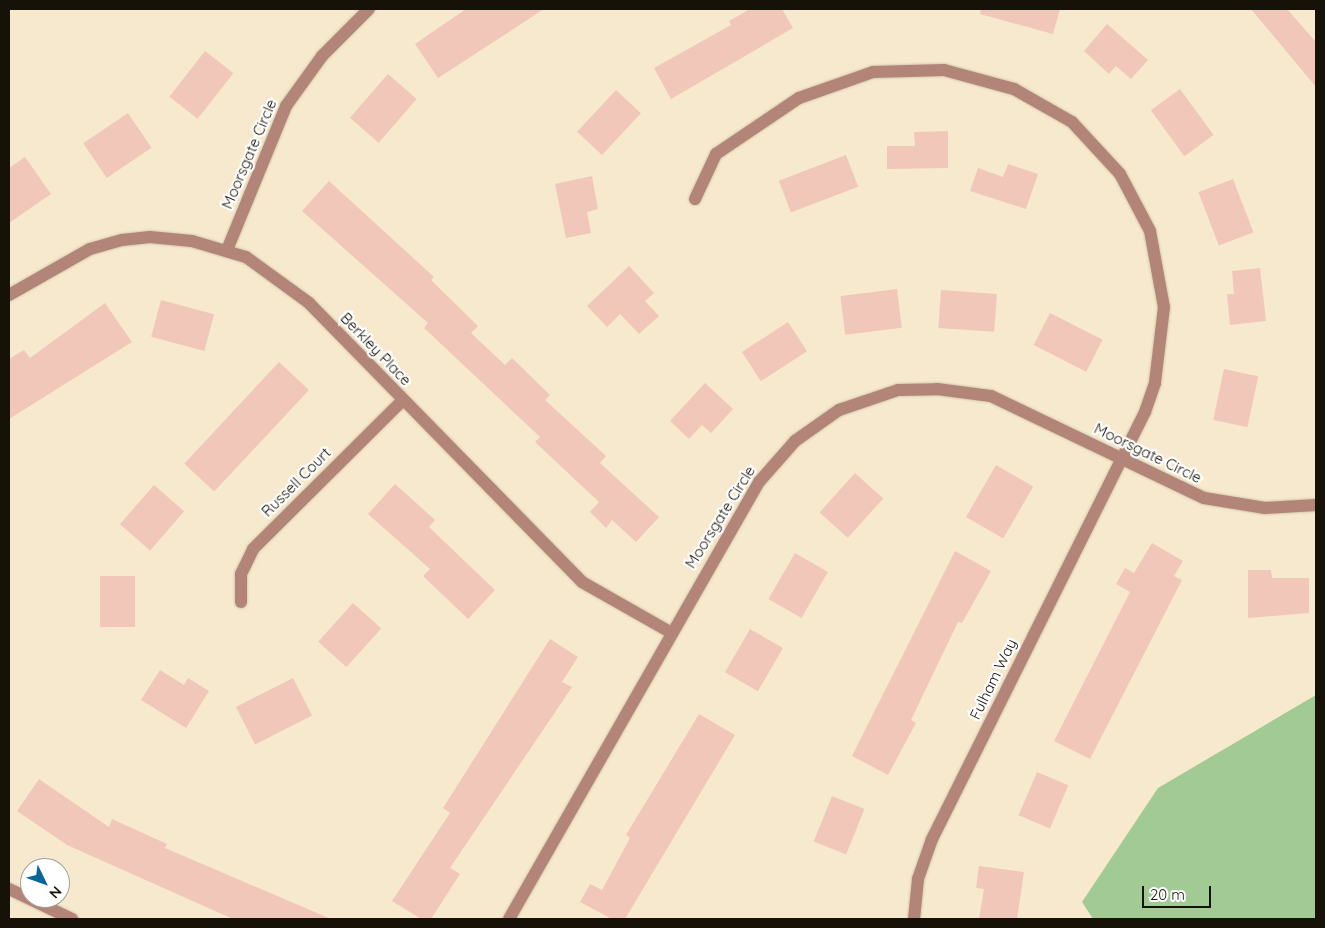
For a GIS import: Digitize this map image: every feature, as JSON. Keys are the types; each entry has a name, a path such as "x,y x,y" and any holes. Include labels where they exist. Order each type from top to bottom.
{"street":[{"name":"Moorsgate Circle","path":"227,250 286,106 322,56 369,9"},
{"name":"Fulham Way","path":"695,198 709,164 726,145 791,103 852,77 895,68 944,70 1008,86 1052,108 1087,136 1131,192 1150,231 1162,278 1164,328 1155,383 1121,458 932,839 918,879 914,919"},
{"name":"Berkley Place","path":"9,295 108,243 164,238 227,250 292,288 582,582 670,632"},
{"name":"Moorsgate Circle","path":"509,919 670,632 772,465 814,426 858,402 910,389 991,396 1121,458 1222,503 1265,508 1316,505"},
{"name":"Russell Court","path":"241,602 240,574 252,549 403,400"},
{"path":"9,889 72,919"}],"green space":[{"path":"1316,695 1316,919 1093,919 1082,902 1158,788"}],"building":[{"path":"466,9 544,9 438,78 415,44"},
{"path":"750,9 782,9 793,28 671,99 654,68 731,25 729,21"},
{"path":"981,9 1060,9 1053,34 980,14"},
{"path":"1251,9 1287,9 1316,42 1316,87"},
{"path":"1107,24 1148,60 1131,79 1116,66 1109,74 1084,51"},
{"path":"205,51 233,73 198,119 169,97"},
{"path":"388,74 417,99 379,143 350,118"},
{"path":"1180,89 1214,135 1184,156 1151,110"},
{"path":"616,90 641,113 602,155 577,132"},
{"path":"128,113 151,148 107,178 83,143"},
{"path":"948,131 948,168 887,169 887,146 915,146 914,132"},
{"path":"846,155 858,187 791,213 779,181"},
{"path":"25,157 51,194 9,223 9,168"},
{"path":"1008,164 1038,174 1026,209 970,191 978,168 1003,177"},
{"path":"592,176 598,209 587,212 591,233 566,238 555,184"},
{"path":"1233,179 1253,232 1219,245 1198,192"},
{"path":"329,181 434,277 431,280 478,326 471,333 505,365 512,358 550,395 545,400 606,456 600,463 659,517 636,542 612,520 606,528 590,512 599,502 535,442 540,437 424,328 428,323 302,211"},
{"path":"629,266 654,293 645,301 659,316 639,334 620,314 607,327 587,306"},
{"path":"1260,268 1266,321 1230,325 1227,294 1234,294 1232,271"},
{"path":"897,289 902,328 845,335 840,296"},
{"path":"941,290 997,294 994,332 938,328"},
{"path":"161,300 214,314 204,351 151,337"},
{"path":"105,303 132,342 9,419 9,359 24,350 30,358"},
{"path":"1050,313 1103,340 1086,372 1034,345"},
{"path":"788,322 807,351 761,381 742,352"},
{"path":"279,362 309,390 214,492 184,464"},
{"path":"1224,369 1258,376 1247,427 1213,420"},
{"path":"705,383 733,409 711,433 702,425 689,439 670,421"},
{"path":"996,465 1033,486 1003,538 966,517"},
{"path":"855,473 883,498 848,538 820,512"},
{"path":"395,484 435,520 429,527 495,590 468,619 423,576 430,569 368,514"},
{"path":"154,485 184,511 150,550 120,524"},
{"path":"1152,543 1183,561 1174,576 1182,580 1090,759 1054,741 1130,592 1116,584 1125,568 1134,573"},
{"path":"955,551 991,571 962,623 958,622 911,720 916,723 888,775 852,756"},
{"path":"795,553 828,572 801,618 768,599"},
{"path":"1248,570 1271,570 1272,578 1309,578 1309,613 1248,618"},
{"path":"100,576 135,576 135,627 100,627"},
{"path":"353,603 381,628 346,667 318,642"},
{"path":"750,629 783,648 758,691 725,672"},
{"path":"550,639 578,657 562,682 572,687 450,868 460,874 431,919 421,919 392,901 450,813 443,808"},
{"path":"160,670 184,685 188,678 209,691 186,728 141,700"},
{"path":"293,678 312,715 255,744 236,707"},
{"path":"699,714 735,735 625,919 612,919 580,902 590,884 602,890 630,838 626,835"},
{"path":"1037,772 1068,785 1050,829 1019,815"},
{"path":"39,779 109,827 112,819 167,844 165,848 331,919 233,919 67,845 17,811"},
{"path":"832,796 864,809 846,855 814,841"},
{"path":"979,866 1024,872 1017,919 979,919 984,889 976,888"}]}
